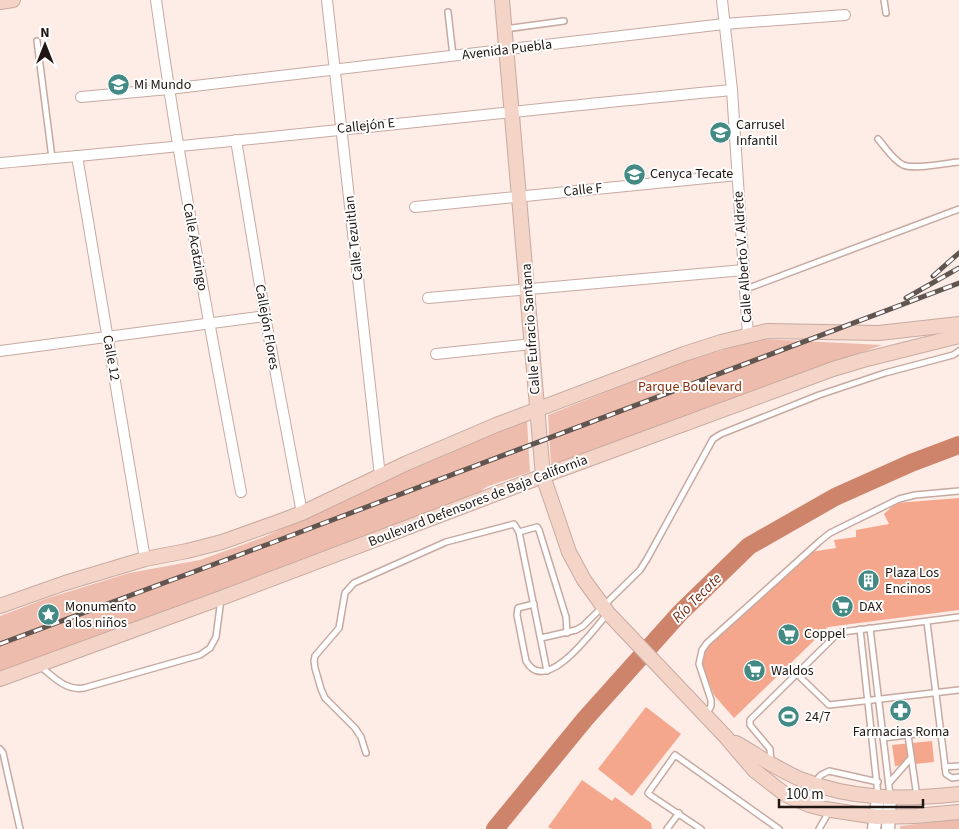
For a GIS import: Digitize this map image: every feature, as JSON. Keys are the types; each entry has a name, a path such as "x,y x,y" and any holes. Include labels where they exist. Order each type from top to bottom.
{"main road":[{"path":"0,2 13,0"},
{"name":"Calle Eufracio Santana","path":"502,0 543,476 569,552 584,580 606,610 725,736"},
{"path":"0,606 40,591 146,559 222,542 302,513 380,476 537,409 684,354 748,335 785,330 879,333 959,324"},
{"name":"Boulevard Defensores de Baja California","path":"0,679 833,369 959,336"},
{"path":"725,736 771,764 813,783 884,798 959,794"},
{"path":"725,736 764,779 786,795 809,805 882,823 959,812"}],"street":[{"name":"Calle Acatzingo","path":"156,0 178,147 241,492"},
{"name":"Calle Tezuitlan","path":"327,0 380,476"},
{"name":"Calle Alberto V. Aldrete","path":"722,0 732,90 748,335"},
{"name":"Avenida Puebla","path":"81,97 168,89 724,24 845,15"},
{"name":"Callejón E","path":"0,163 178,147 342,128 732,90"},
{"name":"Callejón Flores","path":"236,140 265,316 302,513"},
{"name":"Calle 12","path":"77,156 146,559"},
{"name":"Calle F","path":"414,207 737,176"},
{"path":"428,298 744,270"},
{"path":"0,351 265,316"},
{"path":"436,354 532,344"},
{"path":"882,823 884,798"}],"lane":[{"path":"884,0 886,12"},
{"path":"448,12 453,56"},
{"path":"505,29 564,21"},
{"path":"37,41 52,159"},
{"path":"878,139 896,160 903,165 911,167 959,162"},
{"path":"746,289 959,210"},
{"path":"534,604 516,610 526,661 529,667 534,670 547,671 570,657 640,570 713,439 721,434 819,395 885,373 953,356 959,351"},
{"path":"706,716 711,706 711,700 699,664 702,650 707,643 820,541 830,533 899,499 959,491"},
{"path":"366,753 361,737 355,728 325,698 314,661 315,656 339,628 345,593 348,588 446,542 512,524 517,526 547,671"},
{"path":"519,532 534,527 539,530 566,617 566,632"},
{"path":"39,665 74,690 200,655 210,648 216,637 221,598"},
{"path":"541,638 583,626 606,610"},
{"path":"764,779 771,764 770,749 750,725 750,720 839,632 959,617"},
{"path":"927,622 945,767 948,777 959,777"},
{"path":"870,628 889,783"},
{"path":"860,629 878,782 884,798"},
{"path":"797,674 828,705 959,690"},
{"path":"883,738 941,731"},
{"path":"908,735 917,797"},
{"path":"0,749 3,753 20,829"},
{"path":"702,829 648,793 675,755 779,829"},
{"path":"884,798 889,783 911,758"},
{"path":"945,767 959,766"},
{"path":"813,783 825,772 829,771 878,782"},
{"path":"819,829 830,810"},
{"path":"667,829 679,813"}],"green space":[{"name":"Parque Boulevard","path":"760,339 882,345 551,465 548,415 682,362"},
{"path":"527,420 530,472 486,487 478,494 0,673 0,616 45,599 129,573 200,560 264,537 366,491 391,471"},
{"path":"959,819 959,829 900,829 900,826"}],"building":[{"name":"Plaza Los Encinos","path":"959,498 959,610 828,627 734,718 714,695 701,663 706,647 810,552 836,548 834,540 856,537 856,530 889,524 884,514 896,503"},
{"path":"646,707 681,734 632,796 598,769"},
{"path":"932,741 934,762 895,766 892,745"},
{"path":"582,780 612,801 615,797 651,823 652,829 552,829 548,827"}],"waterway":[{"name":"Río Tecate","path":"495,829 585,719 680,613 749,546 835,497 911,463 959,445"}],"railway":[{"path":"933,276 959,253"},
{"path":"906,298 959,268"},
{"path":"0,644 959,283"}],"place":[{"name":"Mi Mundo","path":"118,85"},
{"name":"Carrusel Infantil","path":"720,133"},
{"name":"Cenyca Tecate","path":"634,174"},
{"name":"Plaza Los Encinos","path":"869,581"},
{"name":"DAX","path":"843,607"},
{"name":"Monumento a los niños","path":"49,615"},
{"name":"Coppel","path":"788,634"},
{"name":"Waldos","path":"755,671"},
{"name":"Farmacias Roma","path":"901,710"},
{"name":"24/7","path":"789,717"}]}
